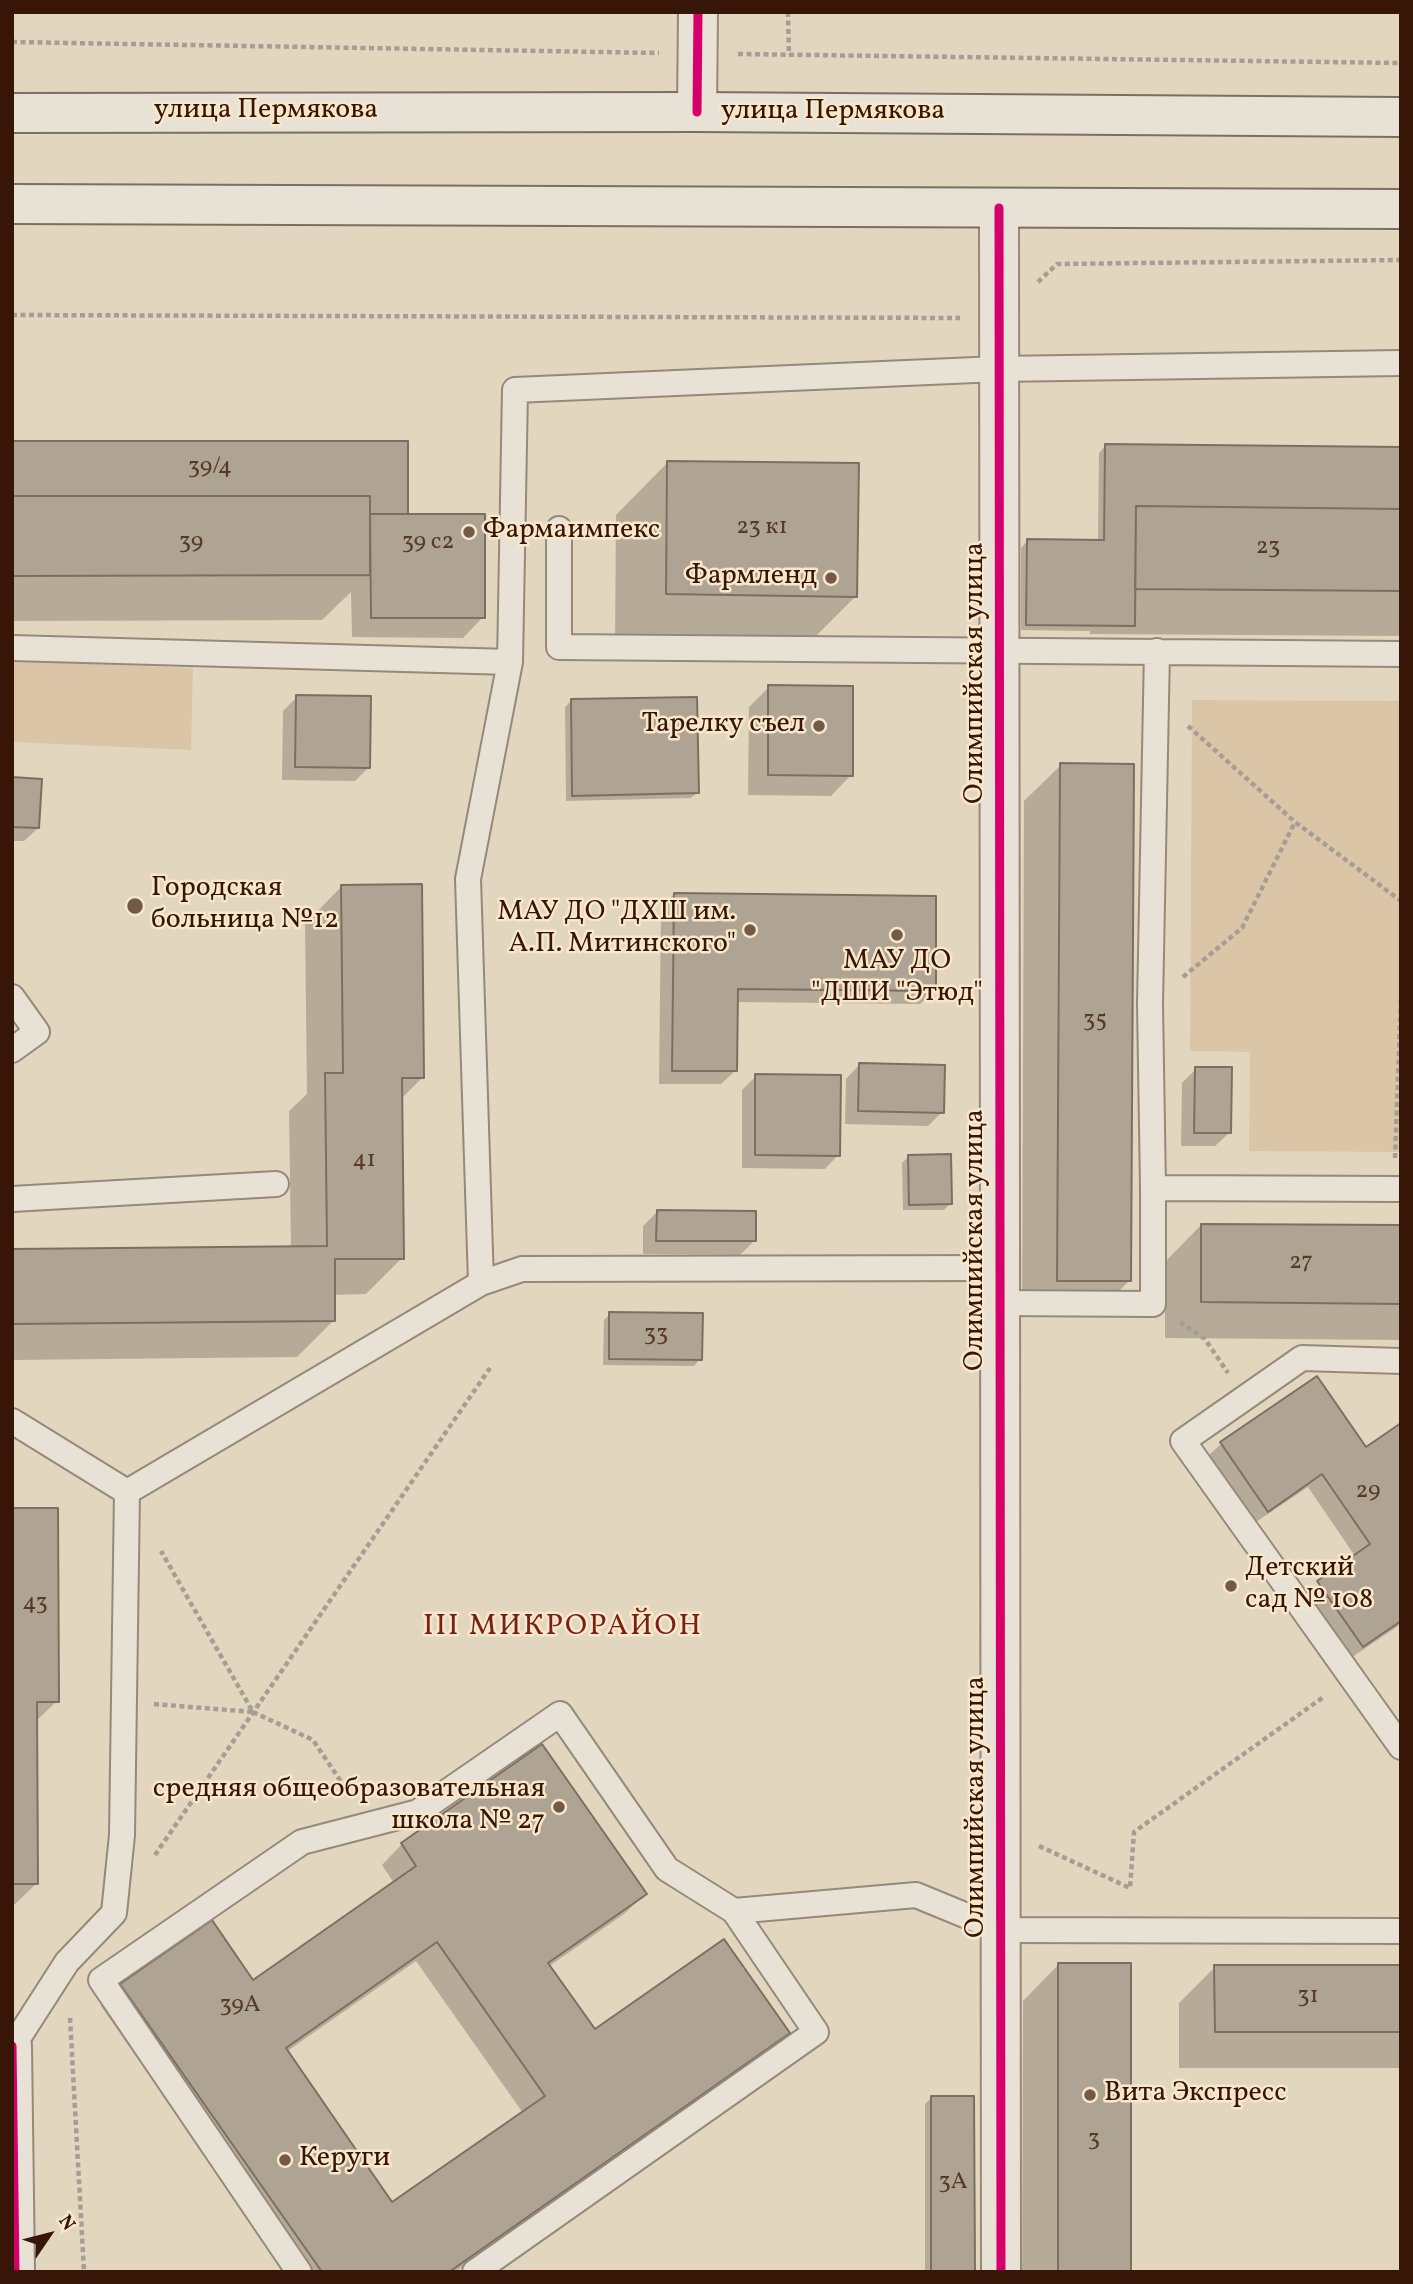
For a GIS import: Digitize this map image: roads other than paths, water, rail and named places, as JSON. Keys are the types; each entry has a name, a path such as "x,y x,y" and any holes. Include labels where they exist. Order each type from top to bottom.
{"main road":[{"path":"697,112 698,12"},
{"name":"улица Пермякова","path":"14,110 1401,117"},
{"path":"12,204 1401,209"},
{"name":"Олимпийская улица","path":"999,208 1001,2272"},
{"path":"13,2046 15,2272"}],"lane":[{"path":"481,1283 468,879 510,662 514,390 998,369 1401,363"},
{"path":"559,529 559,648 1401,654"},
{"path":"12,648 510,662"},
{"path":"127,1492 481,1283 522,1269 1000,1285 1153,1304 1150,1004 1157,651"},
{"path":"12,998 37,1032 12,1050"},
{"path":"12,1199 276,1184"},
{"path":"1153,1188 1398,1189"},
{"path":"1401,1361 1302,1358 1183,1441 1401,1748"},
{"path":"12,1421 127,1492"},
{"path":"13,2046 67,1962 114,1913 122,1835 127,1492"},
{"path":"299,2272 100,1980 302,1842 418,1812 560,1714 667,1869 734,1911 816,2032 475,2272"},
{"path":"734,1911 916,1895 1001,1930 1401,1931"}],"place":[{"name":"Фармаимпекс","path":"469,532"},
{"name":"Фармленд","path":"831,578"},
{"name":"Тарелку съел","path":"819,726"},
{"name":"Городская больница №12","path":"135,906"},
{"name":"МАУ ДО \"ДХШ им. А.П. Митинского\"","path":"750,930"},
{"name":"МАУ ДО \"ДШИ \"Этюд\"","path":"897,935"},
{"name":"Детский сад № 108","path":"1231,1586"},
{"name":"средняя общеобразовательная школа № 27","path":"559,1807"},
{"name":"Вита Экспресс","path":"1090,2095"},
{"name":"Керуги","path":"285,2160"}],"district":[{"name":"III МИКРОРАЙОН","path":"563,1628"}]}
